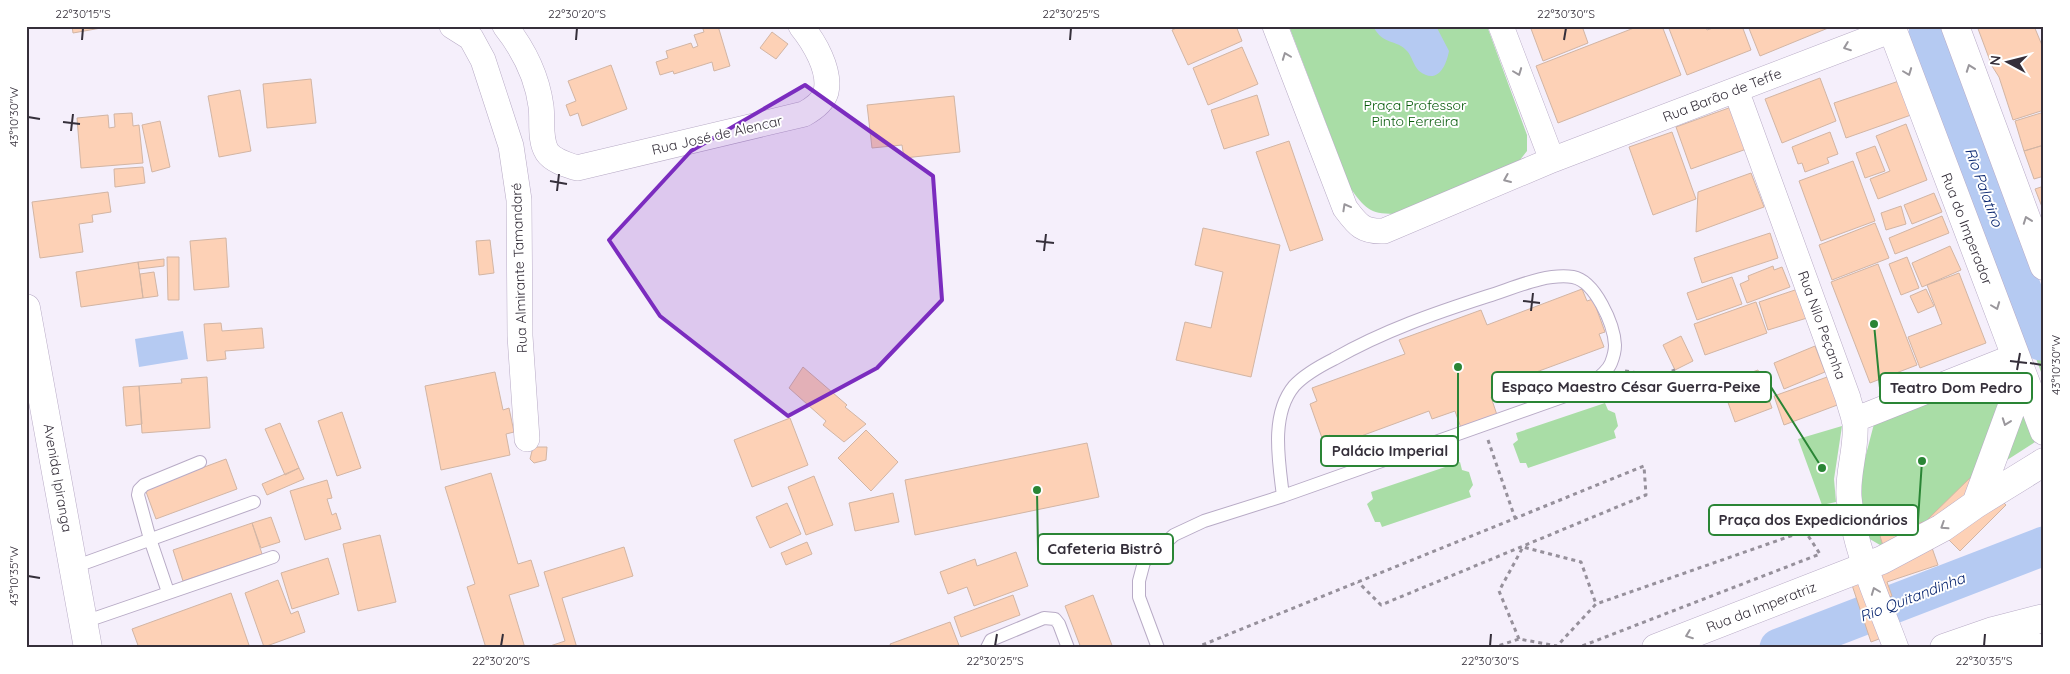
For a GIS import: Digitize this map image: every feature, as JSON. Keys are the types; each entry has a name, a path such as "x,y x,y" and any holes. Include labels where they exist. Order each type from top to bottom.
{"main road":[{"path":"1955,26 2044,266"},
{"name":"Rua do Imperador","path":"1891,28 2044,431"},
{"name":"Avenida Ipiranga","path":"26,308 86,635"},
{"path":"1976,504 2019,366"},
{"name":"Rua da Imperatriz","path":"1656,648 1866,567 1942,528 1976,504 2044,462"},
{"path":"1944,648 1993,631 2044,618"},
{"path":"1993,631 2038,648"}],"street":[{"name":"Rua Almirante Tamandaré","path":"452,26 471,38 483,60 511,146 519,200 520,336 527,439"},
{"name":"Rua José de Alencar","path":"505,26 521,46 537,85 541,107 542,136 547,152 563,164 577,168 804,114 817,106 826,92 826,75 815,48 801,26"},
{"path":"1275,26 1345,208 1355,222 1363,228 1372,231 1384,231 1552,160 1501,26"},
{"name":"Rua Barão de Teffe","path":"1552,160 1736,90 1891,28"},
{"name":"Rua Nilo Peçanha","path":"1736,90 1848,398 1854,420 1854,443 1849,476 1849,497 1853,525 1866,567 1896,648"},
{"path":"511,146 542,136"},
{"path":"1854,420 2019,366"}],"lane":[{"path":"1158,648 1139,597 1139,581 1144,562 1174,535 1204,522 1283,496 1585,389 1610,366 1615,345 1609,320 1597,297 1586,284 1574,278 1559,277 1530,283 1426,316 1356,347 1310,372 1294,386 1285,402 1277,442 1283,496"},
{"path":"168,592 150,539 138,495 139,490 144,485 200,462"},
{"path":"74,567 254,502"},
{"path":"86,635 168,592 274,557"},
{"path":"987,648 992,640 1044,618 1054,618 1059,624 1068,648"}],"path":[{"path":"1610,366 1631,373 1658,376 1674,370"},
{"path":"1483,426 1515,518"},
{"path":"1195,648 1644,466 1646,495 1381,605 1358,582"},
{"path":"1492,648 1519,638 1558,647 1596,604 1805,531 1820,554 1577,648"},
{"path":"1523,547 1580,562 1596,604"},
{"path":"1519,638 1499,591 1523,547"}],"highlighted area":[{"path":"805,85 933,176 942,300 877,368 788,416 660,316 609,240 691,151"}],"green space":[{"name":"Praça Professor Pinto Ferreira","path":"1289,26 1487,26 1527,135 1527,151 1516,165 1399,214 1370,210 1351,189"},
{"path":"2044,340 2044,380 2031,345"},
{"path":"1997,371 2003,389 1981,457 1968,489 1946,513 1895,544 1880,545 1868,538 1861,499 1863,466 1875,420"},
{"path":"1605,403 1608,410 1615,413 1618,426 1614,431 1616,438 1528,468 1526,463 1520,463 1513,444 1518,440 1516,433"},
{"path":"2023,410 2035,442 2004,462"},
{"path":"1842,426 1834,479 1836,502 1822,505 1798,439"},
{"path":"1460,462 1462,470 1469,472 1473,485 1469,491 1471,497 1382,527 1380,522 1375,522 1367,504 1373,499 1371,492"}],"water":[{"path":"1373,26 1436,26 1449,51 1446,63 1436,75 1425,75 1417,69 1409,53 1403,47 1381,37"},
{"path":"183,331 188,359 139,367 135,339"}],"building":[{"path":"72,26 101,26 101,28 73,33"},
{"path":"702,26 718,26 730,66 714,71 712,62 674,74 673,71 660,75 656,62 668,58 666,51 691,43 693,48 698,46 694,35 704,32"},
{"path":"1181,26 1236,26 1242,41 1188,65 1172,30"},
{"path":"1530,26 1582,26 1588,43 1543,61"},
{"path":"1639,26 1662,26 1681,75 1558,123 1536,66"},
{"path":"1668,26 1705,26 1707,30 1713,28 1712,26 1742,26 1751,50 1687,75"},
{"path":"1748,26 1833,26 1760,56"},
{"path":"1977,26 2034,26 2044,50 2044,110 2013,120 1999,77 1992,66"},
{"path":"772,32 788,44 776,59 760,48"},
{"path":"1242,47 1258,84 1208,105 1193,68"},
{"path":"611,65 627,109 582,126 578,113 570,116 566,105 576,101 568,81"},
{"path":"1820,78 1836,121 1782,143 1765,99"},
{"path":"311,79 316,123 267,128 263,84"},
{"path":"1899,81 1911,115 1846,138 1834,103"},
{"path":"240,90 251,151 219,157 208,96"},
{"path":"1257,95 1269,135 1224,149 1211,110"},
{"path":"954,96 960,152 904,158 902,145 872,148 867,105"},
{"path":"1737,105 1752,147 1691,169 1676,127"},
{"path":"2044,112 2044,145 2024,151 2015,121"},
{"path":"132,113 133,126 139,125 143,163 81,168 77,118 108,115 109,128 115,127 114,114"},
{"path":"160,121 170,167 152,172 142,125"},
{"path":"1906,124 1927,180 1878,199 1870,179 1890,171 1876,136"},
{"path":"1672,132 1696,199 1653,215 1629,147"},
{"path":"1830,132 1838,154 1827,158 1829,163 1805,172 1802,163 1798,164 1792,147"},
{"path":"1289,141 1323,240 1290,251 1256,152"},
{"path":"2044,145 2044,176 2034,179 2024,151"},
{"path":"1875,146 1885,171 1865,178 1856,153"},
{"path":"1853,161 1875,221 1821,241 1799,181"},
{"path":"143,167 145,183 115,187 114,169"},
{"path":"1751,173 1764,207 1696,232 1698,192"},
{"path":"2044,186 2044,212 2035,189"},
{"path":"108,192 111,212 92,215 93,222 79,224 83,252 40,258 32,202"},
{"path":"1934,193 1942,212 1912,224 1904,205"},
{"path":"1901,206 1906,224 1886,230 1881,213"},
{"path":"1942,216 1949,233 1895,254 1889,238"},
{"path":"1875,223 1889,258 1832,280 1819,245"},
{"path":"1203,228 1280,245 1251,377 1176,360 1185,322 1211,328 1223,272 1195,265"},
{"path":"1770,233 1778,258 1702,283 1694,258"},
{"path":"226,238 229,287 194,290 190,241"},
{"path":"490,240 494,273 479,275 476,241"},
{"path":"1950,246 1961,270 1922,287 1912,263"},
{"path":"167,257 179,257 179,300 168,300"},
{"path":"1907,257 1919,288 1901,295 1889,264"},
{"path":"164,259 164,266 139,269 138,262"},
{"path":"138,262 143,298 81,307 76,272"},
{"path":"1878,264 1917,365 1870,383 1831,282"},
{"path":"1773,266 1774,270 1782,267 1790,287 1747,303 1740,284 1749,280 1748,276"},
{"path":"154,272 158,296 143,298 140,274"},
{"path":"1959,273 1986,343 1920,368 1908,337 1942,324 1927,285"},
{"path":"1732,277 1742,304 1697,320 1687,293"},
{"path":"1582,289 1587,301 1593,299 1605,332 1599,334 1604,347 1512,381 1515,388 1491,397 1497,415 1461,428 1455,411 1432,419 1429,411 1334,446 1330,435 1322,438 1310,404 1317,401 1312,388 1405,354 1399,340 1481,310 1487,325"},
{"path":"1798,289 1807,318 1768,330 1759,302"},
{"path":"1926,289 1934,306 1918,313 1910,296"},
{"path":"1756,302 1767,333 1705,355 1694,324"},
{"path":"221,323 222,331 262,328 264,348 225,351 226,359 207,361 204,324"},
{"path":"1681,336 1693,361 1675,370 1663,345"},
{"path":"1815,346 1825,372 1784,389 1774,363"},
{"path":"803,367 866,424 844,442 823,425 826,421 789,388"},
{"path":"1758,370 1772,408 1735,422 1721,383"},
{"path":"495,372 503,410 509,408 514,432 506,434 510,455 441,470 425,386"},
{"path":"1830,376 1840,404 1784,425 1774,396"},
{"path":"207,377 210,428 142,433 139,386 182,383 181,379"},
{"path":"139,386 142,424 126,426 123,387"},
{"path":"342,412 361,468 337,476 318,421"},
{"path":"790,418 808,465 752,487 734,440"},
{"path":"280,423 299,468 285,475 265,429"},
{"path":"866,430 898,462 871,491 838,458"},
{"path":"1087,443 1099,497 915,535 905,480"},
{"path":"533,447 547,447 546,460 534,463 530,459"},
{"path":"226,459 237,489 156,519 145,489"},
{"path":"299,468 304,479 267,495 262,484"},
{"path":"491,473 518,564 531,560 539,586 509,595 525,648 486,648 467,587 475,584 445,487"},
{"path":"1975,473 2006,505 1960,551 1928,519"},
{"path":"814,476 833,525 806,535 788,487"},
{"path":"327,480 332,498 327,499 332,515 336,513 341,529 305,540 290,491"},
{"path":"893,493 899,522 855,531 849,503"},
{"path":"787,503 801,534 770,548 756,517"},
{"path":"271,517 280,542 261,548 252,523"},
{"path":"1923,522 1938,565 1887,582 1892,596 1884,599 1895,633 1871,642 1851,582 1884,549 1880,536"},
{"path":"252,523 262,554 183,581 173,550"},
{"path":"380,535 396,602 358,611 343,544"},
{"path":"807,542 812,554 786,565 781,553"},
{"path":"624,547 633,576 562,598 577,648 544,648 565,641 544,572"},
{"path":"1016,552 1028,586 974,606 967,587 948,594 940,572 975,559 977,566"},
{"path":"328,558 339,594 292,609 281,573"},
{"path":"278,580 291,614 298,611 305,632 264,647 245,593"},
{"path":"231,593 250,648 139,648 132,629"},
{"path":"1013,595 1020,615 961,637 954,617"},
{"path":"1093,595 1113,648 1081,648 1065,606"},
{"path":"950,622 960,648 892,648 890,644"}],"waterway":[{"name":"Rio Palatino","path":"1928,33 2041,341"},
{"name":"Rio Quitandinha","path":"1779,648 2044,546"}],"place":[{"name":"Teatro Dom Pedro","path":"1874,324"},
{"name":"Palácio Imperial","path":"1458,367"},
{"name":"Praça dos Expedicionários","path":"1922,461"},
{"name":"Espaço Maestro César Guerra-Peixe","path":"1822,468"},
{"name":"Cafeteria Bistrô","path":"1037,490"}]}
